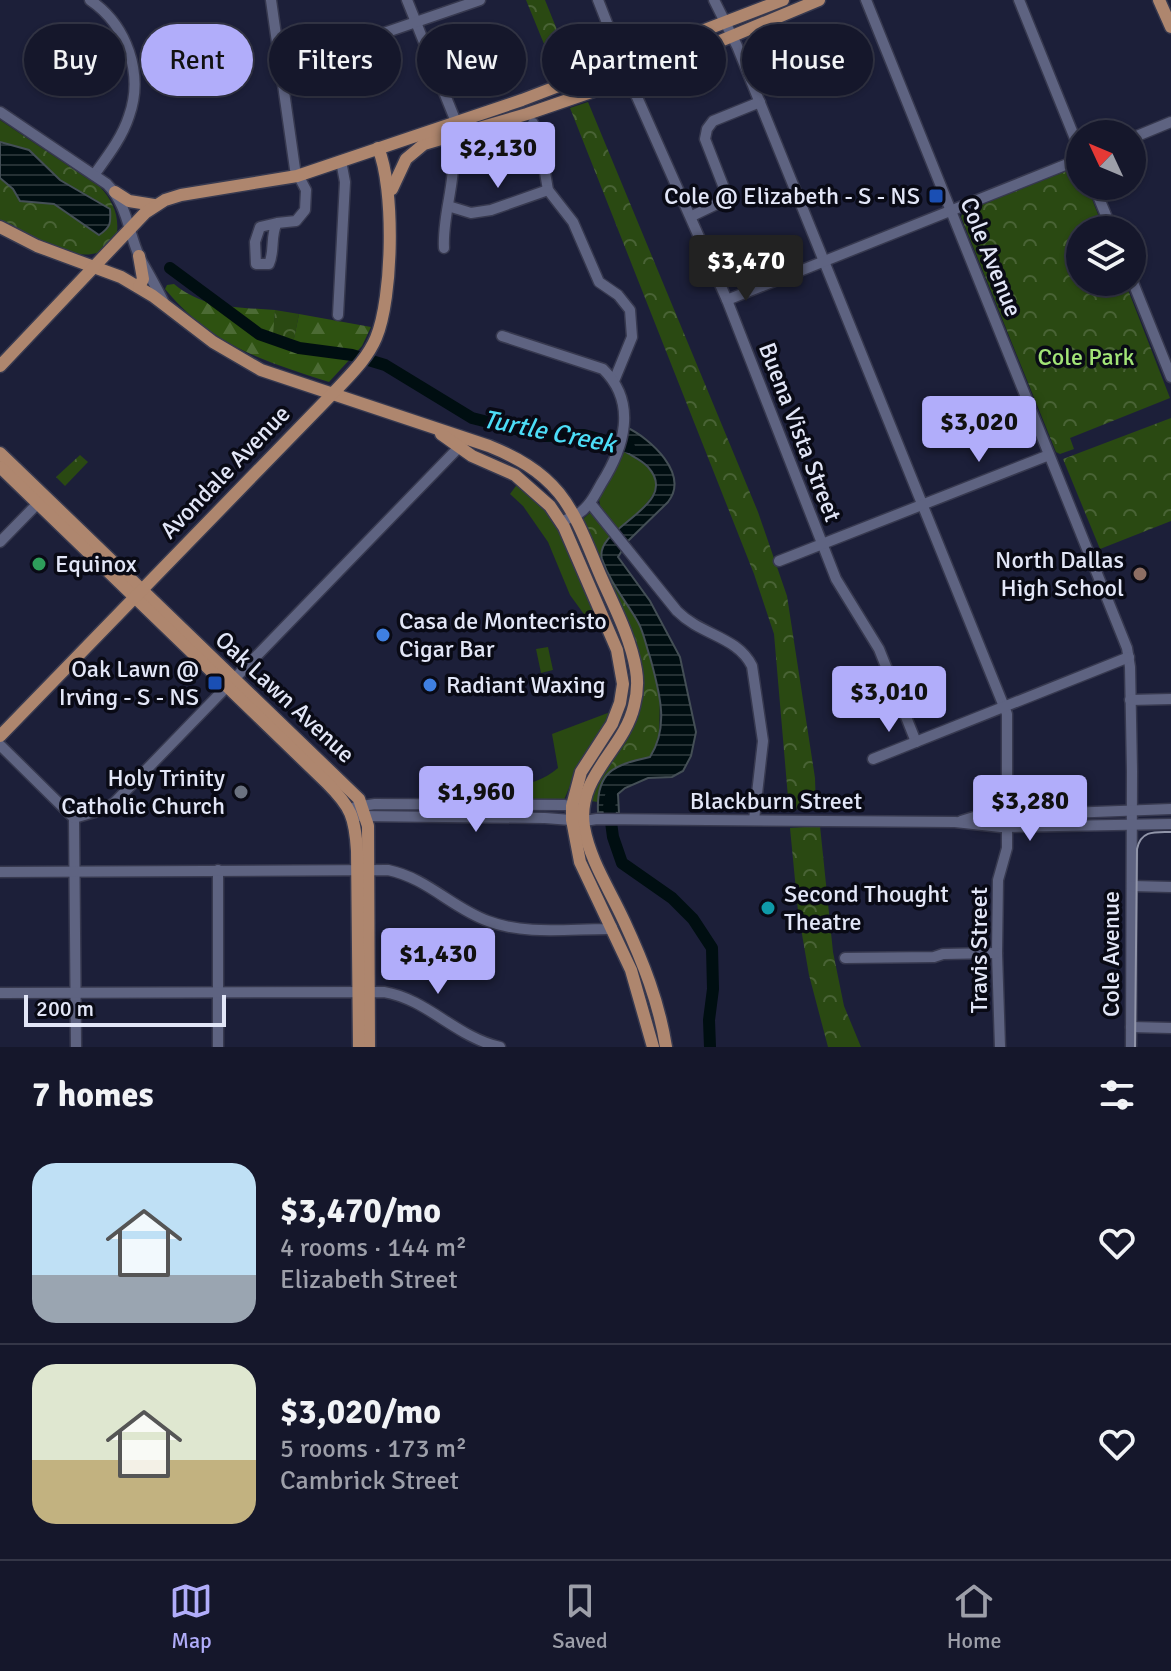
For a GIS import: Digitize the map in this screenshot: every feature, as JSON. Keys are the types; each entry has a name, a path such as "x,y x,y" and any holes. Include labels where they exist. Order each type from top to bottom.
{"main road":[{"path":"725,24 783,0"},
{"path":"726,39 819,0"},
{"path":"1159,0 1171,27"},
{"path":"0,366 154,205 181,195 297,176 378,148 458,127 542,93"},
{"path":"458,127 530,119 587,96"},
{"path":"522,100 530,119"},
{"name":"Avondale Avenue","path":"390,196 401,166 424,144 458,127"},
{"name":"Avondale Avenue","path":"0,736 362,362 379,329 386,298 390,196 387,170 378,148"},
{"path":"115,192 129,201 154,205"},
{"path":"0,227 37,246 139,287 213,342 261,370 336,390 433,428 464,443 515,475 540,495 561,522 617,631"},
{"path":"139,256 143,279 139,287"},
{"path":"464,443 523,462 558,492 574,516 617,631 622,667 620,703 612,724 585,762 580,862 638,989 652,1047"},
{"name":"Oak Lawn Avenue","path":"0,453 53,512 295,745 358,811"},
{"path":"515,475 523,462"},
{"name":"Oak Lawn Avenue","path":"0,467 41,500"},
{"path":"358,811 363,869 363,992 359,1047"},
{"path":"582,815 593,860 625,921 652,986 666,1047"},
{"path":"612,927 625,921"},
{"path":"363,992 369,1047"}],"street":[{"path":"90,0 108,15 124,38 134,73 129,117 94,175"},
{"path":"271,0 274,24"},
{"path":"407,0 458,127"},
{"path":"401,27 480,0"},
{"name":"Buena Vista Street","path":"598,0 608,24"},
{"name":"Travis Street","path":"714,0 725,24"},
{"name":"Cole Avenue","path":"866,0 1129,657 1131,1047"},
{"path":"1019,0 1067,120"},
{"name":"Travis Street","path":"726,26 760,102 1007,714 1007,848 998,880 993,954 1000,1047"},
{"path":"277,223 296,221 305,210 306,190 297,176 284,96"},
{"name":"Buena Vista Street","path":"637,96 727,300 821,544 842,591 884,659 916,742"},
{"path":"692,216 717,205 726,193 705,139 707,129 713,121 760,102"},
{"path":"0,112 115,192 131,227 139,256 168,306"},
{"path":"530,119 544,159 548,190 573,222 599,282 618,295 630,310 632,337 622,361 608,375"},
{"path":"1146,132 1171,122"},
{"path":"444,248 443,225 453,176 452,147"},
{"path":"338,315 345,182 341,161"},
{"path":"727,300 1066,165"},
{"path":"448,206 471,213 491,210 548,190"},
{"path":"1138,296 1171,377"},
{"path":"502,336 608,375 626,414 618,454 590,503 561,522"},
{"path":"74,818 109,807 464,443"},
{"path":"779,561 1049,455"},
{"path":"0,542 41,500"},
{"path":"590,503 685,619 708,634 737,646 752,666 763,741 754,820"},
{"path":"873,759 1129,657"},
{"path":"1130,700 1171,699"},
{"path":"0,745 74,818 76,1047"},
{"name":"Blackburn Street","path":"1007,821 1132,809 1171,809"},
{"name":"Blackburn Street","path":"358,811 454,810 582,815 637,821 1171,824"},
{"path":"218,870 218,1047"},
{"path":"0,872 388,870 415,878 471,914 510,927 612,927"},
{"path":"1132,886 1171,887"},
{"path":"845,958 993,954"},
{"path":"0,993 393,993 409,999 486,1046 500,1047"},
{"path":"1131,1027 1171,1028"},
{"path":"652,1047 666,1047"}],"green space":[{"path":"526,0 545,0 555,24 542,24 542,39"},
{"path":"588,102 758,512 787,596 815,778 816,810 789,809 774,634 754,574 570,108"},
{"path":"0,120 100,187 111,202 117,219 116,237 107,247 97,253 69,252 37,241 0,220"},
{"name":"Cole Park","path":"1066,171 1066,200 1092,200 1099,216 1066,216 1066,296 1130,296 1170,398 1070,438 1074,449 1060,454 1056,452 961,217 963,212"},
{"path":"174,284 209,302 275,310 274,335 294,338 299,314 371,327 362,346 329,382 260,358 220,338 165,289 167,285"},
{"path":"275,310 299,314 294,339 273,335"},
{"path":"1171,418 1171,521 1100,549 1063,459"},
{"path":"624,452 652,472 656,482 649,500 617,531 601,511 599,499"},
{"path":"80,455 88,462 65,486 56,477"},
{"path":"518,483 545,509 559,530 600,629 594,628 570,595 548,542 523,506 510,494"},
{"path":"591,512 612,534 604,543 615,588 641,626 660,689 659,743 650,757 636,760 598,797 598,802 591,801 597,778 629,735 636,718 642,686 584,523 584,518"},
{"path":"548,647 553,670 541,673 536,649"},
{"path":"613,711 579,764 564,800 466,799 462,796 462,787 513,786 537,781 548,775 558,768 552,734"},
{"path":"820,826 833,952 844,1006 861,1047 828,1047 809,975 798,911 790,828"}],"shaded area":[{"path":"0,142 29,150 60,180 110,209 108,227 99,235 54,204 20,201 13,189 0,178"},
{"path":"626,427 656,448 671,469 674,480 668,502 628,541 618,557 650,601 680,657 696,732 691,756 683,771 672,777 648,778 625,788 618,794 619,813 598,812 600,787 617,767 650,757 660,733 661,721 657,683 642,631 602,559 603,547 610,537 646,505 654,493 656,481 648,467 623,450"}],"waterway":[{"name":"Turtle Creek","path":"170,268 259,334 299,348 352,355 385,365 472,418 543,436 584,435 629,447"},
{"name":"Turtle Creek","path":"611,796 609,807 613,837 622,863 672,898 693,919 712,948 710,1047"}],"tram line":[{"path":"1135,1047 1137,849 1145,835 1171,832"}],"place":[{"name":"Cole @ Elizabeth - S - NS","path":"936,196"},
{"name":"Equinox","path":"39,564"},
{"name":"North Dallas High School","path":"1140,574"},
{"name":"Casa de Montecristo Cigar Bar","path":"383,635"},
{"name":"Oak Lawn @ Irving - S - NS","path":"215,683"},
{"name":"Radiant Waxing","path":"430,685"},
{"name":"Holy Trinity Catholic Church","path":"241,792"},
{"name":"Second Thought Theatre","path":"768,908"}]}
